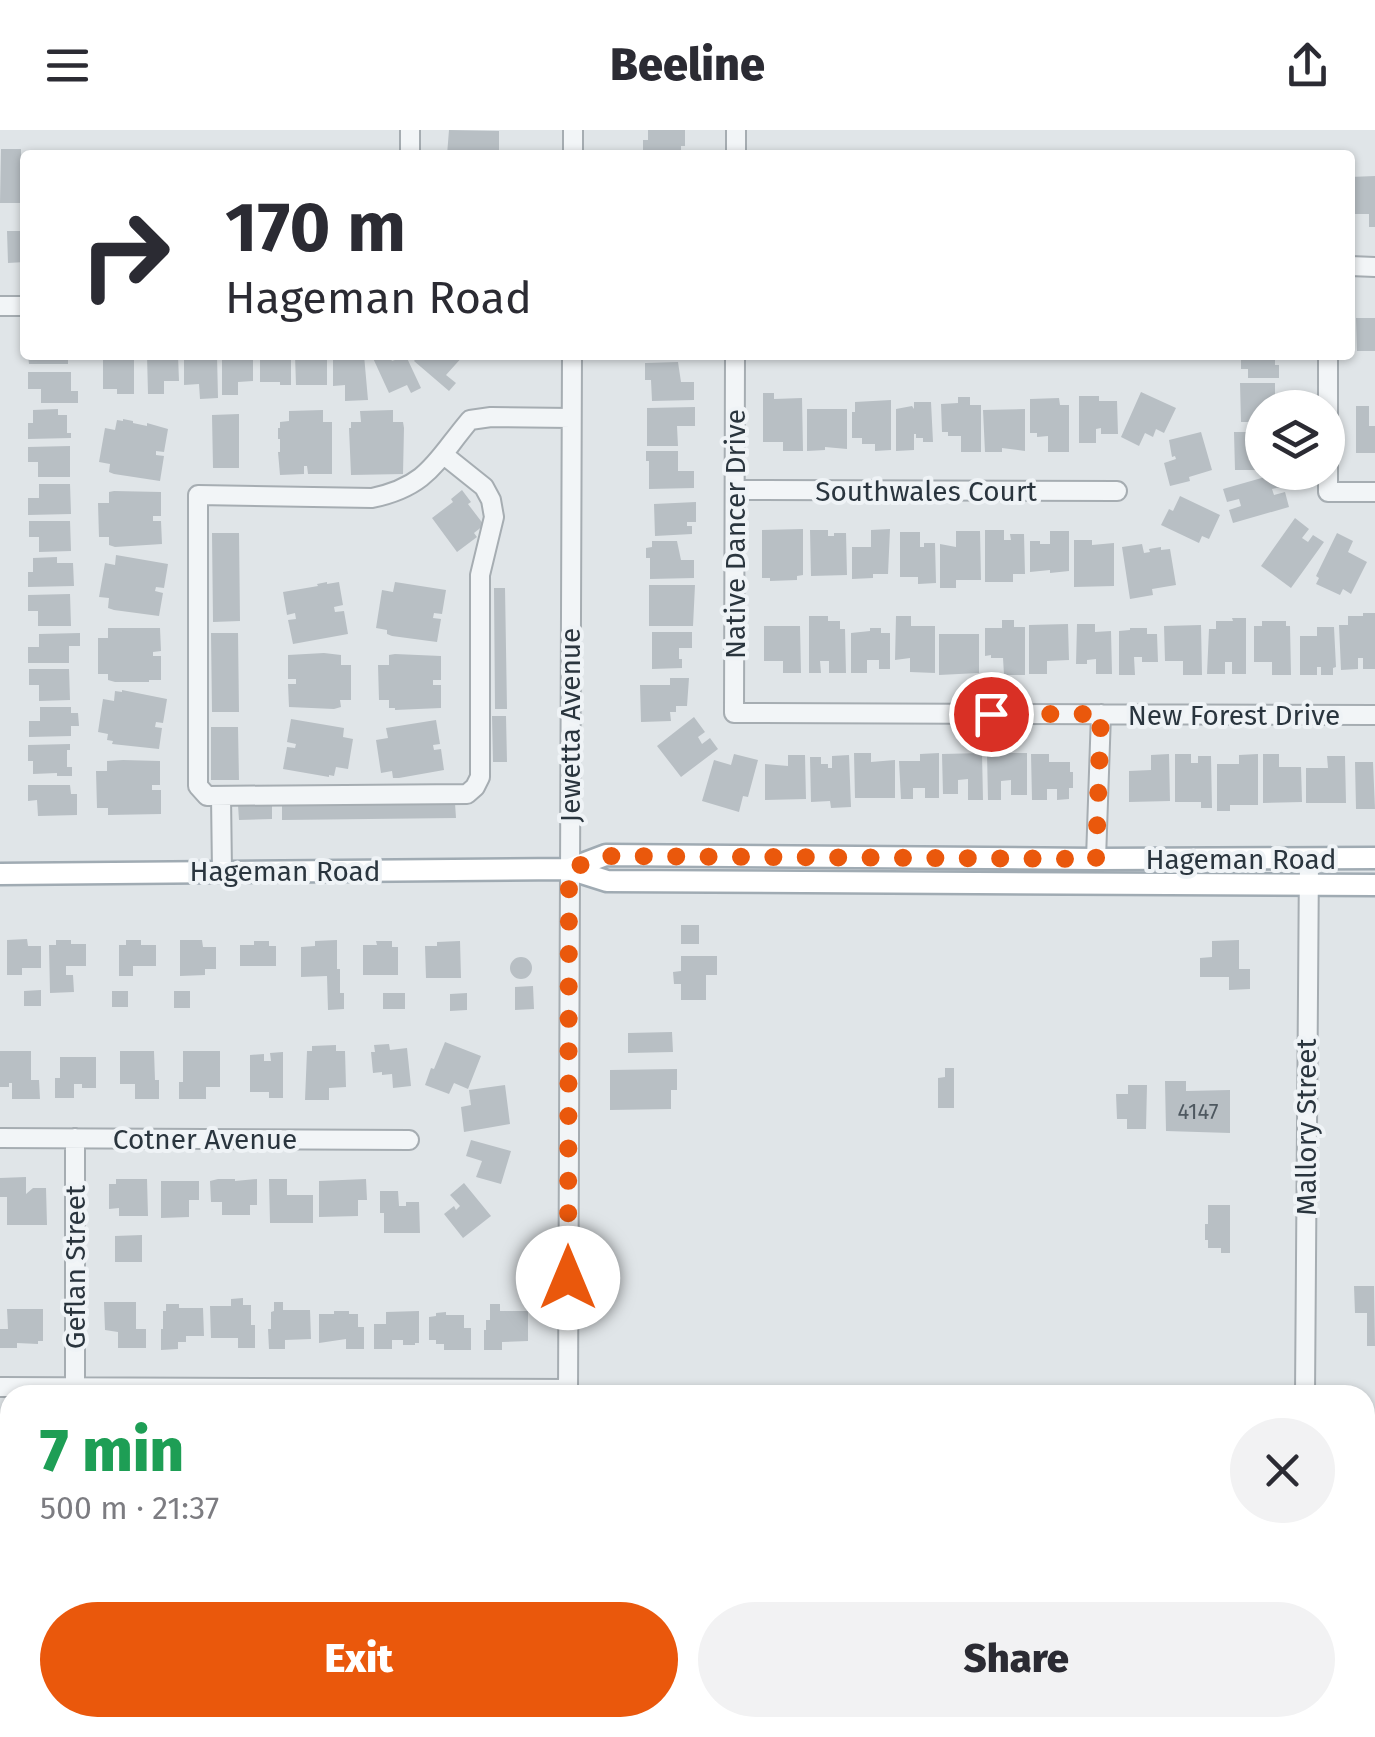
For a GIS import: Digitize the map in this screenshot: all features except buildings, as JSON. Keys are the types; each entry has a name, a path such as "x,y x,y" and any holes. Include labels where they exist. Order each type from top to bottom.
{"main road":[{"name":"Hageman Road","path":"569,869 606,856 1375,858"},
{"name":"Hageman Road","path":"0,874 569,869 607,881 1375,885"}],"street":[{"name":"Jewetta Avenue","path":"568,1385 572,360"},
{"name":"Native Dancer Drive","path":"734,712 735,360"},
{"path":"1328,360 1328,492 1375,492"},
{"path":"444,455 484,487 494,517 480,576 480,777 475,788 466,794 207,796 198,786 198,495 372,498 392,494 434,468 470,420 571,418"},
{"name":"Southwales Court","path":"735,490 1117,492"},
{"name":"New Forest Drive","path":"734,712 1375,715"},
{"path":"1096,859 1101,714"},
{"path":"221,796 222,872"},
{"name":"Mallory Street","path":"1304,1385 1309,859"},
{"name":"Cotner Avenue","path":"0,1138 409,1140"},
{"name":"Geflan Street","path":"74,1385 75,1138"}],"route":[{"path":"568,1278 569,869 606,856 1096,859 1101,714 991,714"}]}
